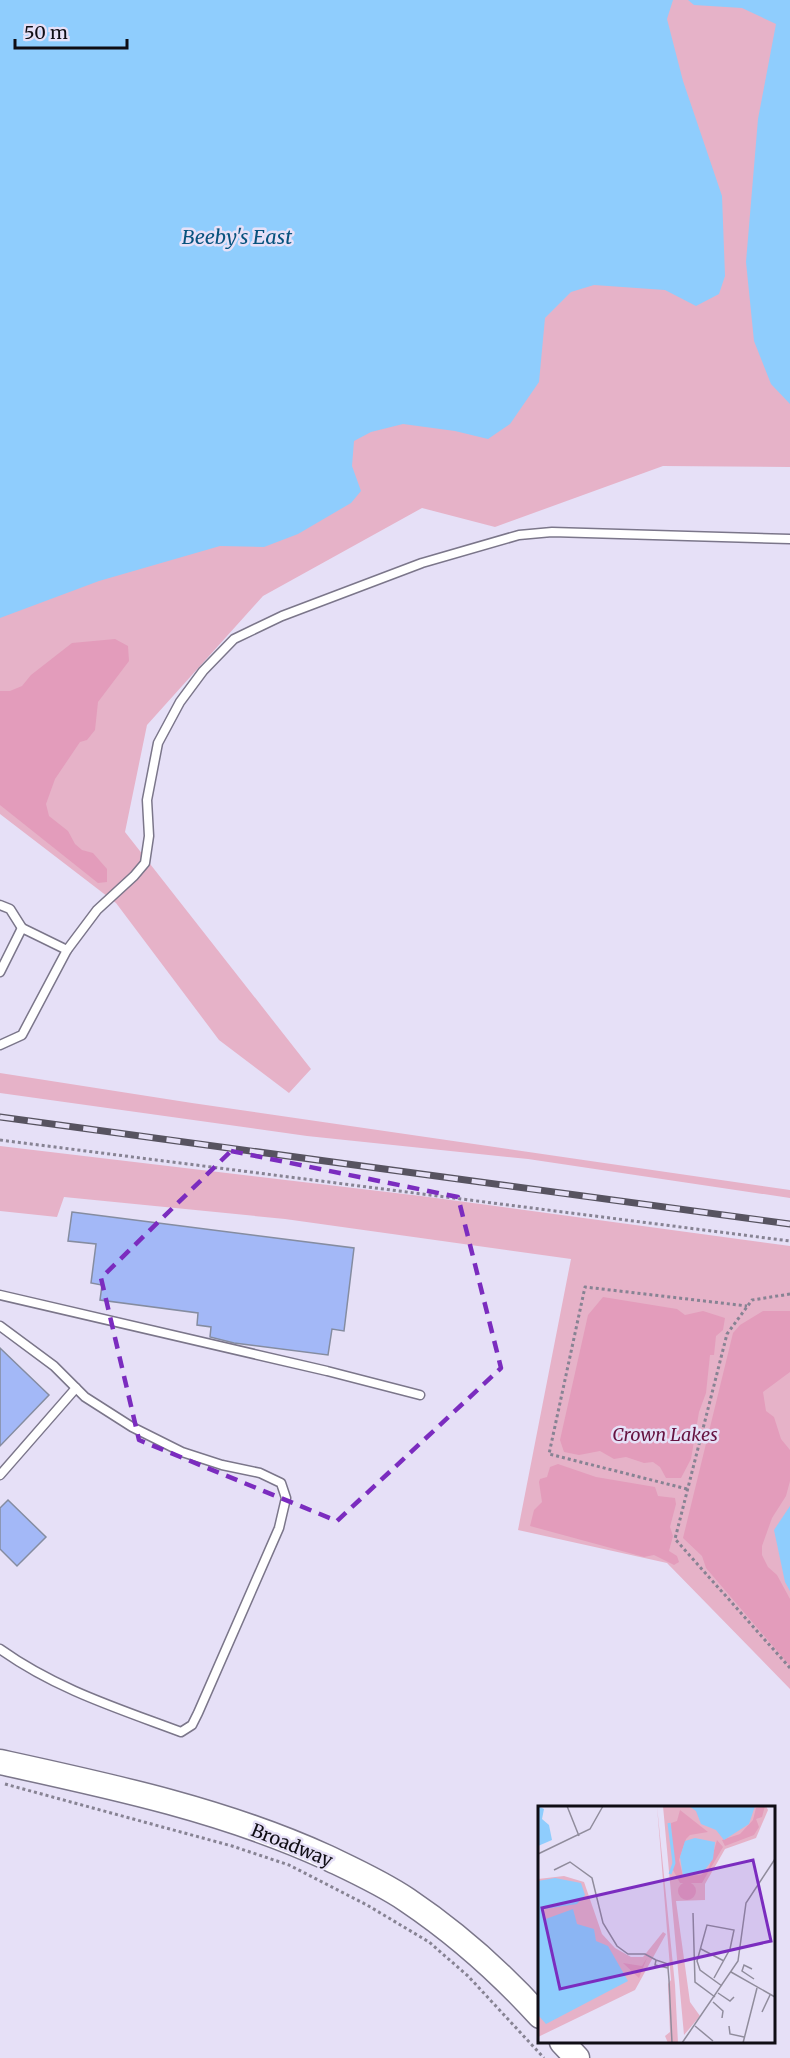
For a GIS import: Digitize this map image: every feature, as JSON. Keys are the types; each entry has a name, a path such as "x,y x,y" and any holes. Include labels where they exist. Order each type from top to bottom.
{"main road":[{"name":"Broadway","path":"0,1762 82,1780 212,1814 290,1841 350,1868 405,1898 463,1942 508,1981 538,2014"},
{"path":"563,2043 577,2058"}],"lane":[{"path":"0,1045 22,1035 68,950 97,910 145,863 149,836 147,800 158,743 180,702 203,671 234,639 282,616 422,563 519,535 564,532 790,539"},
{"path":"0,905 10,909 22,928 68,950"},
{"path":"0,972 22,928"},
{"path":"0,1295 327,1371 420,1395"},
{"path":"0,1326 54,1366 85,1397 132,1427 182,1452 222,1465 260,1473 281,1483 286,1498 279,1528 198,1713 192,1725 181,1732 79,1695 15,1660 0,1649"},
{"path":"0,1474 76,1389"}],"path":[{"path":"0,1140 790,1241"},
{"path":"687,1489 549,1454 585,1287 747,1306"},
{"path":"790,1294 752,1300 727,1334 675,1539 790,1668"},
{"path":"0,1783 232,1846 289,1865 367,1905 429,1942 468,1976 544,2058"}],"highlighted area":[{"path":"231,1151 458,1197 501,1368 337,1521 139,1440 101,1278"}],"green space":[{"name":"Beeby's East","path":"0,0 790,0 790,467 663,466 495,527 422,508 263,596 147,725 125,832 311,1069 289,1093 219,1040 116,903 0,814"},
{"path":"115,639 128,646 129,661 98,702 95,730 87,740 80,742 55,779 46,804 49,816 68,831 75,844 82,850 93,853 107,869 107,882 98,883 0,805 0,691 10,691 22,686 31,675 72,643"},
{"path":"0,1073 790,1190 790,1198 528,1159 307,1136 0,1093"},
{"name":"Crown Lakes","path":"0,1146 421,1196 790,1246 790,1689 667,1563 518,1530 571,1259 285,1219 64,1197 57,1217 0,1211"},
{"path":"603,1297 677,1309 685,1315 703,1311 725,1318 723,1330 716,1336 714,1355 710,1355 706,1393 699,1412 691,1459 681,1478 666,1478 660,1467 653,1462 644,1463 626,1457 614,1459 600,1451 579,1455 564,1452 560,1440 588,1315"},
{"path":"763,1311 790,1311 790,1372 763,1392 766,1411 774,1417 781,1439 790,1450 790,1481 786,1496 772,1518 762,1546 762,1555 768,1567 777,1575 790,1599 790,1666 706,1568 702,1556 683,1538 733,1333 740,1325"},
{"path":"558,1464 596,1477 655,1487 658,1496 675,1498 676,1504 670,1527 673,1536 669,1551 677,1556 679,1562 674,1565 654,1555 644,1557 530,1526 534,1510 542,1502 540,1479 547,1477 550,1467"}],"water":[{"name":"Beeby's East","path":"0,0 673,0 667,19 683,81 722,196 725,276 719,294 696,306 665,290 594,285 571,292 545,318 539,382 510,424 488,439 455,431 403,424 371,432 354,441 352,466 361,491 351,503 298,534 264,547 220,546 99,581 0,618"},
{"path":"688,0 790,0 790,404 771,384 754,341 746,262 758,119 776,24 742,8 694,5"},
{"path":"790,1506 790,1591 785,1582 774,1530"}],"building":[{"path":"72,1212 354,1248 344,1331 332,1329 328,1355 234,1343 210,1337 211,1327 197,1325 198,1313 100,1300 102,1285 91,1283 96,1244 68,1241"},
{"path":"0,1348 49,1395 0,1446"},
{"path":"8,1500 46,1537 17,1566 0,1549 0,1508"}],"railway":[{"path":"0,1117 790,1224"}]}
